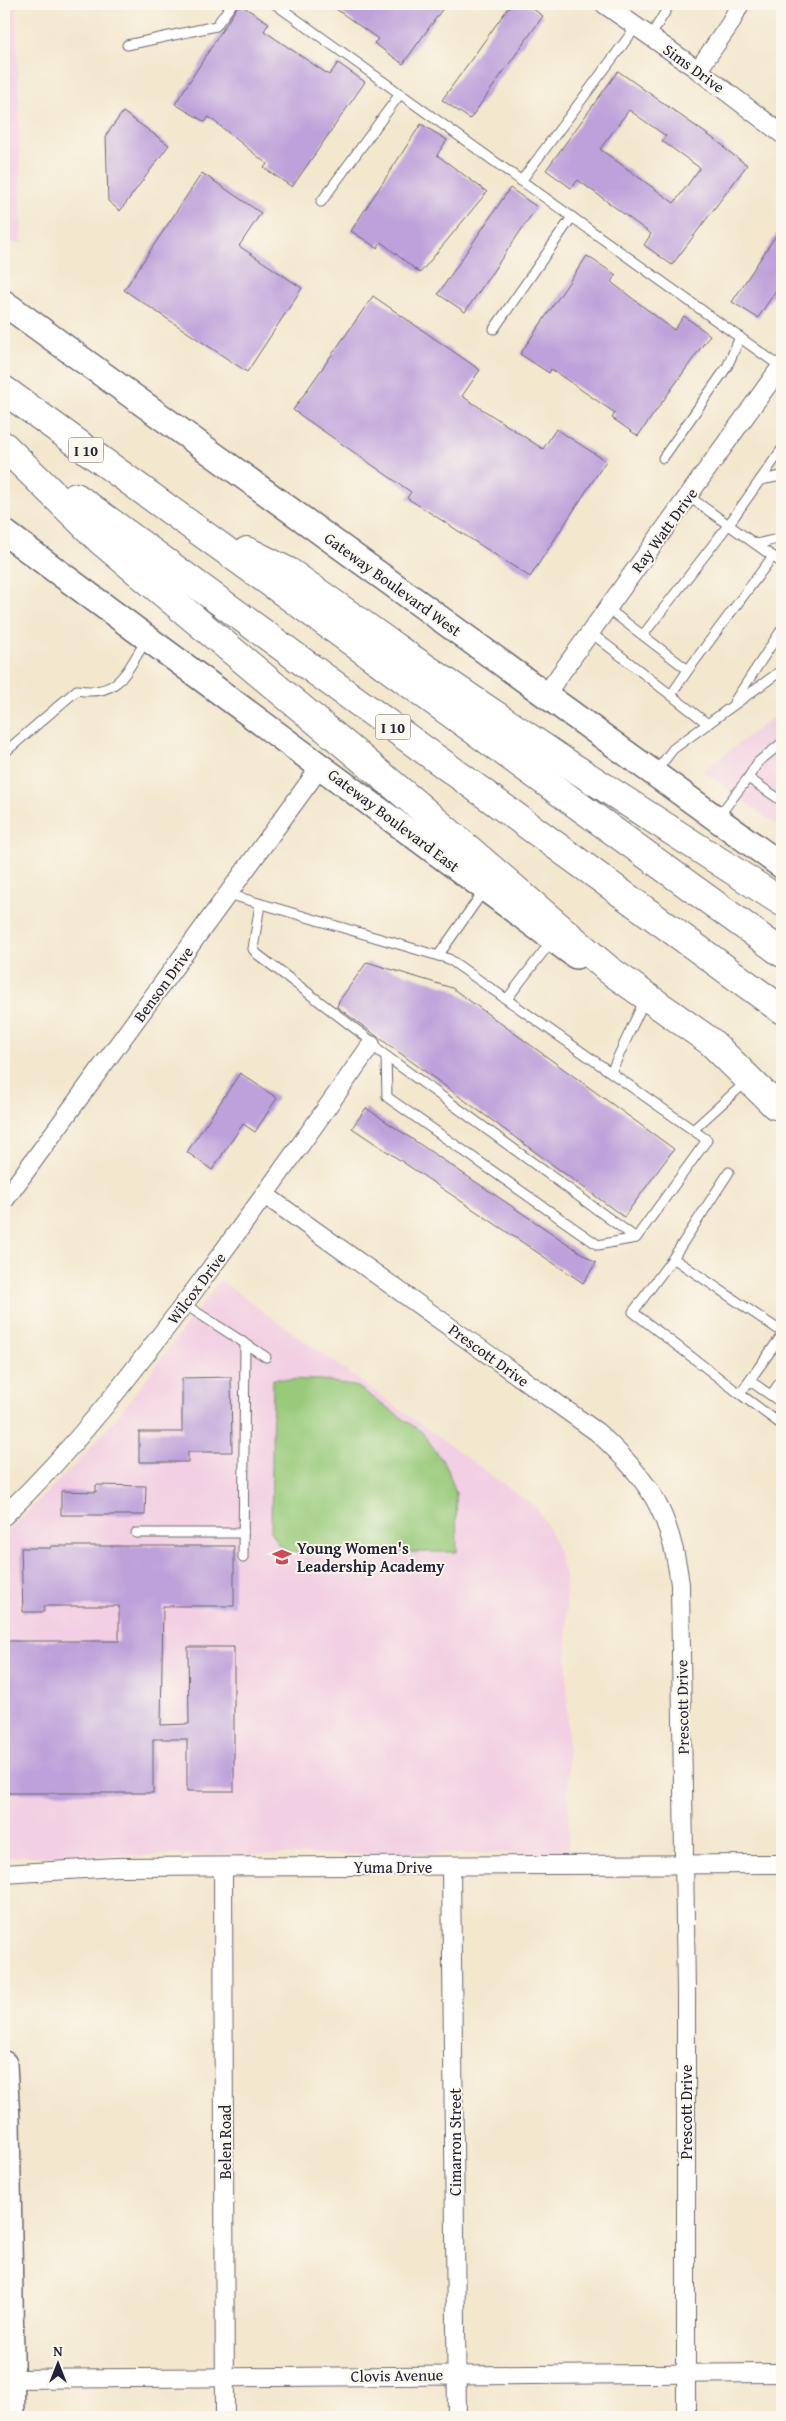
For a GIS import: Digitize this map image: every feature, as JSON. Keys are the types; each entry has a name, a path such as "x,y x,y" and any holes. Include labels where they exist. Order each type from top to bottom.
{"highway":[{"name":"I 10","path":"4,390 782,953"},
{"name":"I 10","path":"4,446 782,1010"},
{"path":"4,446 101,541 416,804 644,1001 711,1042 747,1081 779,1108"},
{"path":"168,510 288,572 564,762 782,902"}],"main road":[{"name":"Gateway Boulevard West","path":"4,303 782,866"},
{"name":"Gateway Boulevard East","path":"4,532 553,939 644,1001"},
{"path":"4,2064 7,2121 12,2417"}],"street":[{"name":"Sims Drive","path":"604,4 698,70 782,134"},
{"path":"698,70 730,24 740,4"},
{"name":"Ray Watt Drive","path":"546,694 782,366"},
{"name":"Benson Drive","path":"4,1201 322,766"},
{"name":"Wilcox Drive","path":"4,1516 73,1446 117,1393 265,1195 371,1045"},
{"name":"Prescott Drive","path":"265,1195 597,1432 628,1460 657,1500 670,1528 680,1584 686,2417"},
{"name":"Yuma Drive","path":"4,1874 116,1867 451,1867 782,1864"},
{"name":"Belen Road","path":"223,1867 225,2417"},
{"name":"Cimarron Street","path":"451,1867 457,2417"},
{"name":"Clovis Avenue","path":"12,2379 782,2372"}],"lane":[{"path":"127,45 216,26 232,4"},
{"path":"275,4 782,366"},
{"path":"522,180 643,32 670,4"},
{"path":"321,202 400,94"},
{"path":"494,329 572,217"},
{"path":"663,458 728,367 740,337"},
{"path":"643,635 729,524 782,449"},
{"path":"760,480 782,476"},
{"path":"688,496 782,563"},
{"path":"756,544 782,538"},
{"path":"670,695 773,556"},
{"path":"607,608 688,670"},
{"path":"730,708 782,629"},
{"path":"590,632 708,724"},
{"path":"4,753 77,690 95,693 114,687 148,638"},
{"path":"655,774 673,749 782,670"},
{"path":"717,818 758,762 782,743"},
{"path":"748,778 782,800"},
{"path":"438,956 485,889"},
{"path":"228,894 449,959 707,1140 636,1238 598,1245 387,1097 386,1056"},
{"path":"260,904 253,949 370,1040 371,1045 636,1238"},
{"path":"507,999 553,939"},
{"path":"611,1072 644,1001"},
{"path":"693,1130 747,1081"},
{"path":"729,1172 673,1258 633,1312 782,1425"},
{"path":"673,1258 782,1334 740,1394"},
{"path":"184,1304 266,1357"},
{"path":"243,1558 245,1344"},
{"path":"771,1395 782,1380"},
{"path":"750,1381 782,1403"},
{"path":"136,1533 243,1533"}],"shaded area":[{"path":"4,4 16,4 22,243 4,243"},
{"path":"782,710 782,829 703,771"},
{"name":"Young Women's Leadership Academy","path":"220,1280 537,1508 553,1537 566,1578 569,1853 23,1856 4,1858 4,1534 78,1462 121,1412"}],"green space":[{"path":"273,1379 322,1380 358,1387 422,1432 447,1467 456,1494 457,1552 288,1552 278,1544 271,1532"}],"building":[{"path":"239,4 269,23 264,31 329,75 338,63 365,82 292,187 264,168 267,164 209,117 205,122 175,104"},
{"path":"329,4 446,4 403,64 374,43 378,39"},
{"path":"511,4 526,4 543,16 470,119 442,100"},
{"path":"618,71 725,147 747,165 672,265 644,245 651,234 578,180 571,188 546,170","holes":["629,110 666,136 662,141 700,168 674,203 600,149"]},
{"path":"123,112 169,145 120,211 108,201 106,135"},
{"path":"421,124 447,140 437,155 487,192 420,273 381,242 377,248 351,231"},
{"path":"202,173 261,213 239,246 302,288 247,372 124,290"},
{"path":"510,188 537,207 465,312 438,294"},
{"path":"782,226 782,281 758,318 732,302"},
{"path":"587,256 616,275 611,282 674,330 684,316 710,335 638,436 612,418 615,413 551,369 549,373 520,354"},
{"path":"373,296 480,370 462,396 543,449 556,429 606,461 530,577 407,498 411,492 293,410"},
{"path":"367,962 452,988 674,1149 624,1217 337,1007 339,1001"},
{"path":"240,1073 277,1098 255,1132 243,1124 212,1170 187,1152"},
{"path":"366,1108 596,1263 583,1283 352,1128"},
{"path":"231,1377 232,1452 188,1452 188,1462 139,1462 139,1432 182,1432 182,1378"},
{"path":"96,1485 146,1486 145,1515 61,1515 61,1491 96,1492"},
{"path":"51,1546 234,1546 234,1606 163,1606 161,1725 189,1724 188,1647 234,1647 234,1791 187,1791 187,1739 153,1739 153,1793 4,1793 4,1641 119,1641 119,1606 44,1606 44,1612 23,1612 21,1548 51,1548"}],"place":[{"name":"Young Women's Leadership Academy","path":"282,1557"}]}
